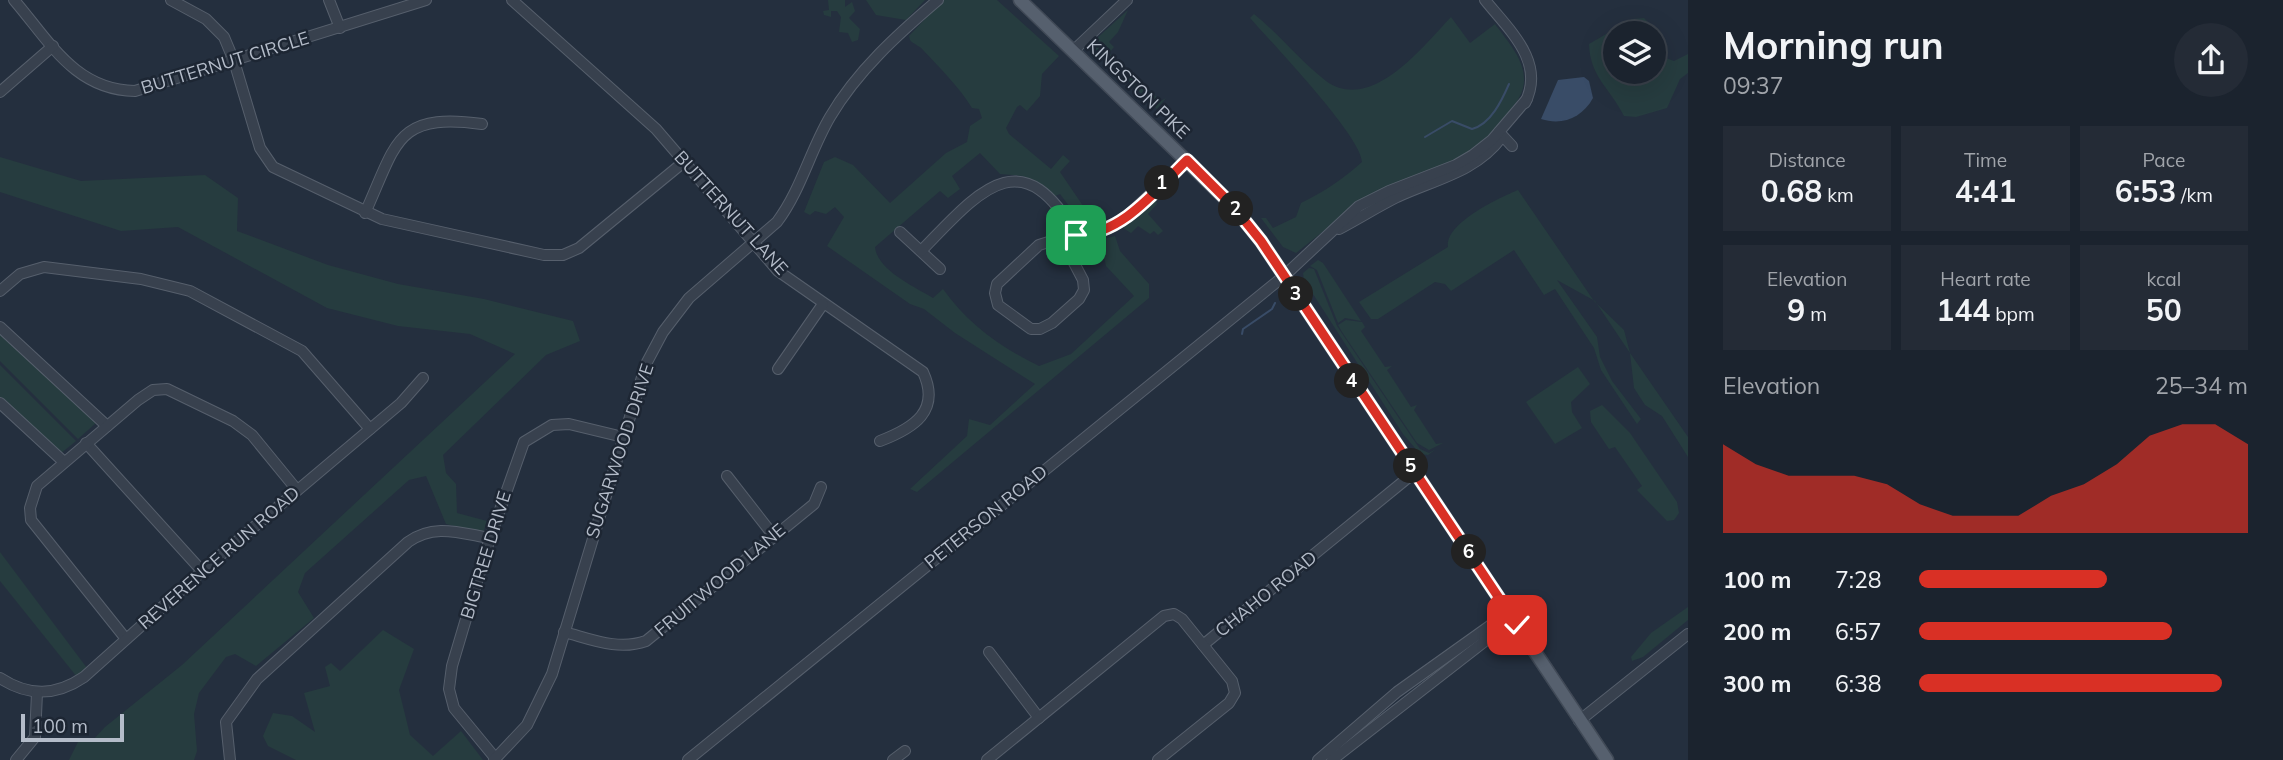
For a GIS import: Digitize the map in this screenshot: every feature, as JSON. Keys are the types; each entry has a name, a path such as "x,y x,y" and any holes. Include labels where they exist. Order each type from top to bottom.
{"main road":[{"name":"KINGSTON PIKE","path":"1020,0 1232,205 1284,276 1606,760"}],"street":[{"name":"BUTTERNUT CIRCLE","path":"14,0 53,46 90,82 114,90 147,88 426,0"},
{"path":"171,0 206,19 223,37 234,61 260,148 273,167 382,219 544,255 563,255 579,248 685,161"},
{"path":"329,0 340,28"},
{"name":"BUTTERNUT LANE","path":"512,0 632,106 685,161 752,244 778,271 923,372 929,386 930,401 922,416 903,432 880,441"},
{"name":"SUGARWOOD DRIVE","path":"495,759 527,725 552,674 646,364 663,332 689,298 777,222 789,207 828,120 845,93 923,10 929,0"},
{"name":"SUGARWOOD DRIVE","path":"923,10 938,0"},
{"path":"1073,51 1127,0"},
{"name":"PETERSON ROAD","path":"688,760 1284,276 1359,206 1424,182 1457,165 1501,134 1527,99 1532,82 1526,52 1485,0"},
{"path":"0,92 53,46"},
{"path":"365,213 397,145 410,130 430,121 482,124"},
{"path":"1501,134 1512,146"},
{"path":"1061,239 1083,280 1084,290 1079,299 1052,323 1040,329 1031,329 998,305 995,293 997,284 1038,245 1076,235 1095,234 1122,221 1187,160"},
{"path":"921,251 985,191 1009,179 1038,189 1053,201 1063,211 1076,235"},
{"path":"900,232 940,269"},
{"path":"0,291 20,274 44,267 141,279 190,291 302,351 370,429"},
{"path":"778,369 823,303"},
{"path":"0,327 107,426"},
{"name":"REVERENCE RUN ROAD","path":"37,693 69,687 401,403 422,378"},
{"path":"126,639 31,520 30,508 37,486 86,443 146,394 160,389 177,391 253,435 297,490"},
{"path":"0,403 64,463"},
{"name":"BIGTREE DRIVE","path":"495,759 454,708 449,690 452,666 490,538 524,442 536,432 552,425 569,424 623,437"},
{"path":"86,443 202,571"},
{"name":"CHAHO ROAD","path":"987,760 1164,616 1174,614 1203,645 1415,472"},
{"path":"727,476 773,534"},
{"name":"FRUITWOOD LANE","path":"564,632 621,645 631,646 646,641 773,534 814,504 821,487"},
{"path":"230,760 226,722 257,679 408,542 421,533 437,529 490,538"},
{"path":"1318,760 1397,692 1498,620 1511,615"},
{"path":"1332,760 1503,627 1511,615"},
{"path":"1579,722 1688,634"},
{"path":"1158,760 1229,703 1235,693 1232,681 1203,645"},
{"path":"989,652 1039,718"},
{"path":"0,678 13,687 37,693 35,737 16,760"},
{"path":"893,760 905,751"}],"green space":[{"path":"828,0 845,0 845,7 852,2 855,11 849,18 860,29 858,40 852,42 848,33 839,32 841,17 837,11 831,11 831,17 824,15 823,11 829,10"},
{"path":"866,0 925,0 906,20 876,15"},
{"path":"943,0 997,0 1059,56 1042,74 1040,96 1027,111 1020,105 1017,107 1006,128 1009,134 1051,169 1063,155 1070,161 1060,172 1092,219 1084,226 1060,194 1055,196 1023,176 1000,174 980,153 952,176 960,189 948,198 940,191 875,247 882,263 898,277 933,298 943,289 963,313 986,334 1039,366 1071,354 1134,296 1106,266 1100,240 1115,236 1120,251 1149,284 1149,298 917,492 910,489 967,436 969,419 990,425 1035,384 955,333 924,309 910,304 827,246 844,217 835,207 826,214 815,211 810,215 804,212 824,162 835,157 853,165 890,203 946,153 967,142 970,126 982,118 979,109 972,108 949,78 909,36"},
{"path":"1128,10 1118,32 1109,42 1114,47 1109,53 1161,101 1166,98 1157,109 1094,48 1096,39"},
{"path":"1254,14 1326,81 1343,89 1361,89 1379,83 1396,72 1451,17 1470,43 1495,24 1521,64 1524,85 1512,108 1514,110 1488,140 1462,159 1359,203 1296,253 1283,247 1261,218 1266,218 1273,228 1296,217 1301,203 1333,185 1362,162 1358,150 1332,112 1250,18"},
{"path":"1644,18 1647,21 1629,21"},
{"path":"1603,36 1603,83 1593,65 1589,44"},
{"path":"1688,54 1688,73 1680,79 1667,108 1636,117 1624,116 1603,84 1666,84 1666,58 1674,61"},
{"path":"0,157 81,181 205,175 238,198 237,231 328,265 398,284 484,299 573,321 580,341 546,355 443,455 446,473 456,484 457,513 487,521 483,533 446,524 426,476 409,480 305,573 298,592 314,618 256,666 235,654 226,657 199,693 194,714 197,751 194,760 69,760 78,742 91,742 105,727 182,665 515,354 470,334 398,326 327,308 178,227 121,231 0,192"},
{"path":"1518,190 1593,300 1557,280 1597,337 1600,357 1612,381 1641,419 1637,424 1601,370 1594,348 1555,289 1544,295 1514,250 1451,291 1445,284 1435,282 1378,319 1371,319 1359,302 1448,247 1449,238 1455,229 1475,212"},
{"path":"1156,200 1157,204 1148,214 1163,231 1158,235 1154,231 1150,234 1138,226 1131,233 1123,228"},
{"path":"1318,260 1323,263 1361,321 1345,318 1338,323 1317,270 1310,266"},
{"path":"1309,268 1314,269 1337,326 1420,449 1429,453 1436,449 1428,455 1420,454 1403,434 1304,280 1303,273"},
{"path":"1597,304 1624,330 1630,353"},
{"path":"1346,320 1362,322 1365,327 1361,331 1385,367 1392,366 1387,370 1411,407 1417,405 1414,410 1436,444 1443,443 1429,450 1417,443 1342,332 1338,325"},
{"path":"0,331 97,422 78,439 0,361"},
{"path":"1630,353 1688,437 1688,457 1662,416 1645,405 1634,388"},
{"path":"0,365 76,441 60,454 0,399"},
{"path":"1578,367 1590,384 1571,402 1572,412 1582,428 1555,444 1526,402"},
{"path":"1602,405 1630,433 1677,502 1679,513 1674,520 1667,521 1637,490 1642,486 1615,447 1609,449 1591,422 1590,411"},
{"path":"0,552 87,668 77,677 0,581"},
{"path":"1688,607 1688,620 1643,657 1632,661 1631,657 1651,633"},
{"path":"383,630 414,649 399,690 410,735 433,756 461,731 483,760 296,760 268,746 263,736 273,713 292,716 315,732 304,693 330,686 325,667 331,663 340,671"}],"water":[{"path":"1584,77 1589,81 1593,98 1583,111 1564,121 1541,119 1558,80"}],"waterway":[{"path":"1425,137 1452,121 1472,129 1479,126 1495,111 1509,84"},
{"path":"1242,334 1243,329 1272,309 1275,303"}],"route":[{"path":"1076,235 1095,234 1122,221 1187,160 1232,205 1261,241 1517,625"}]}
